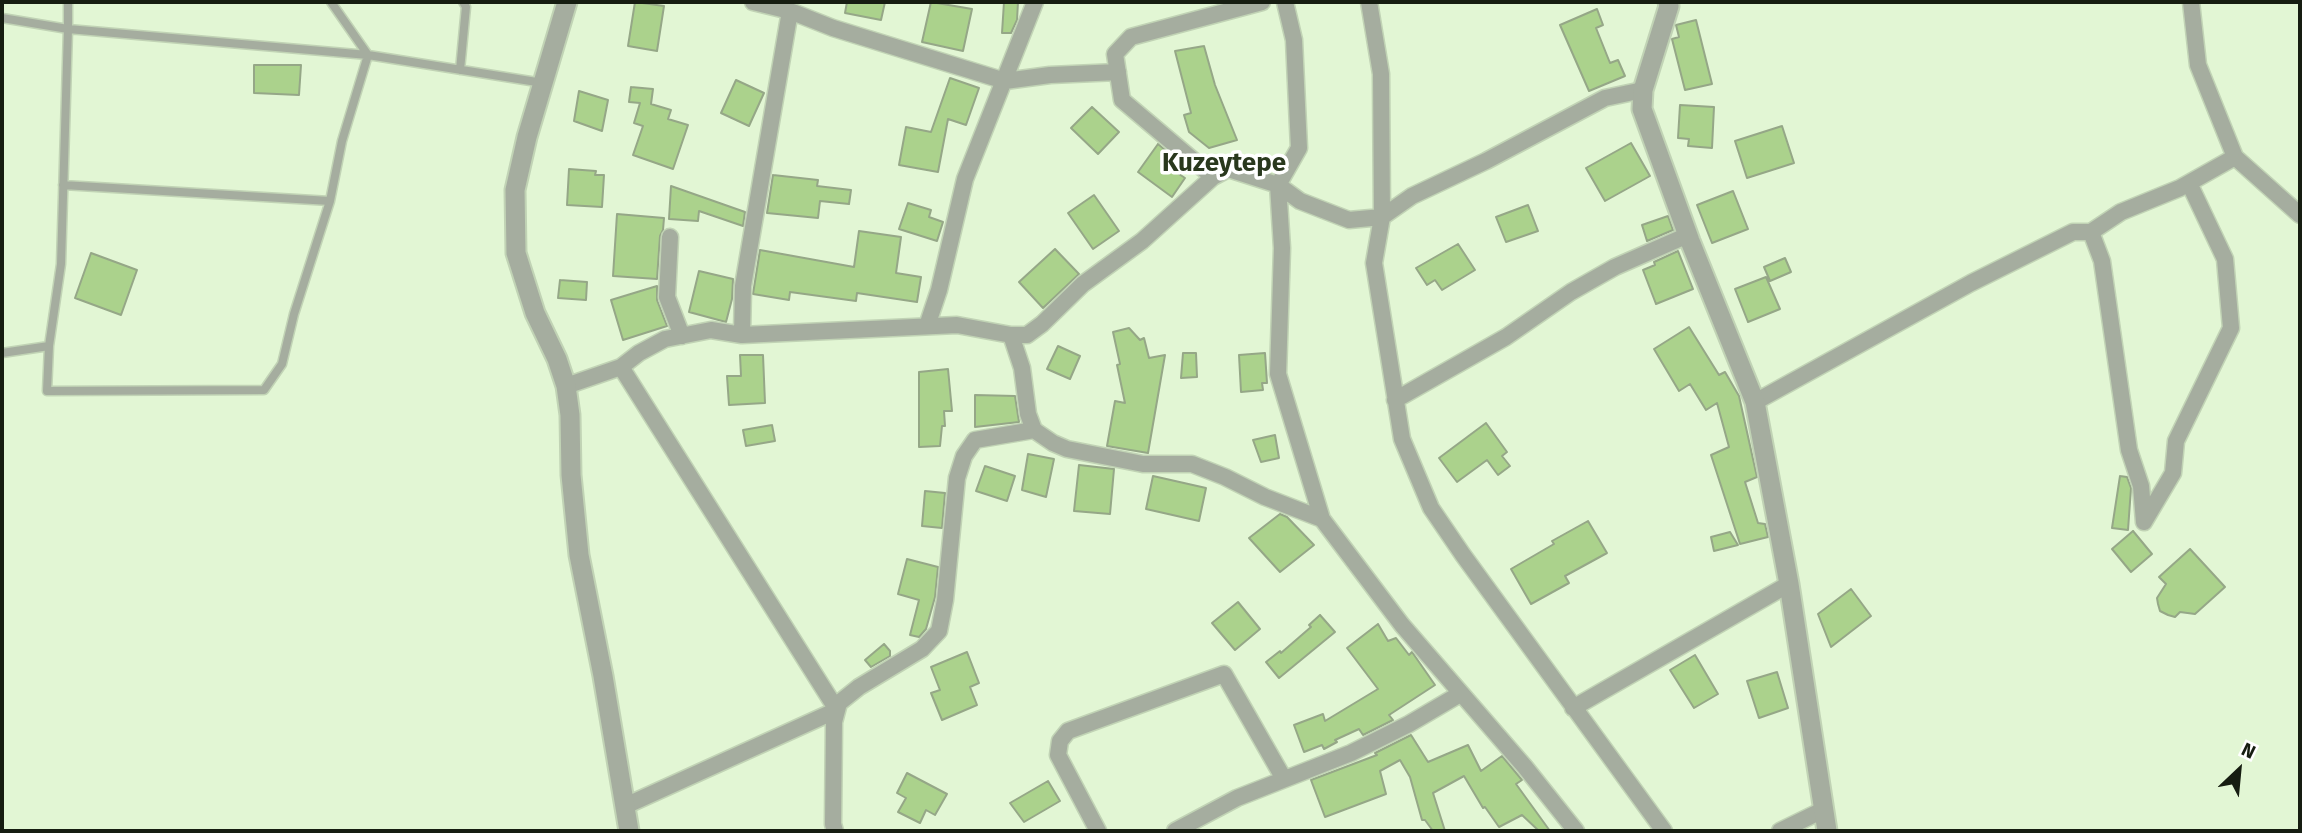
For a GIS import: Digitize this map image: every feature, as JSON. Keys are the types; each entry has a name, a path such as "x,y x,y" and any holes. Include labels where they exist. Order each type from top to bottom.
{"street":[{"path":"567,2 515,190 516,253 536,313 566,386 579,555 629,831"},
{"path":"753,2 790,11 833,28 1005,81 1050,75 1118,72"},
{"path":"926,326 939,290 965,179 1035,2"},
{"path":"1213,177 1122,100 1115,54 1131,37 1262,2"},
{"path":"1285,2 1294,40 1299,148 1278,185 1282,248 1278,374 1322,519 1402,625 1525,767 1576,831"},
{"path":"1369,2 1381,74 1382,217 1374,263 1402,439 1432,508 1463,555 1664,831"},
{"path":"1668,2 1643,90 1643,109 1688,235 1755,402 1789,584 1827,831"},
{"path":"2191,2 2198,65 2235,157 2300,215"},
{"path":"742,335 743,285 790,11"},
{"path":"566,386 621,367 639,353 666,339 711,330 742,335 957,325 1011,335 1027,335 1083,284 1142,242 1213,177 1228,169 1278,185 1300,201 1349,220 1382,217 1412,196 1486,161 1605,98 1643,90"},
{"path":"1755,402 1994,271 2073,232 2091,232 2121,212 2189,183 2235,157"},
{"path":"2091,232 2102,261 2129,450 2141,486 2144,522 2173,473 2176,440 2231,328 2225,259 2189,183"},
{"path":"1395,400 1506,337 1571,292 1615,267 1688,235"},
{"path":"670,237 667,297 682,336"},
{"path":"1011,335 1022,368 1028,414 1034,430 1060,446 1143,464 1192,464 1225,477 1265,498 1322,519"},
{"path":"621,367 837,710"},
{"path":"835,831 834,722 839,703 859,687 922,649 939,631 945,600 957,478 964,456 975,440 1034,430"},
{"path":"1573,708 1789,584"},
{"path":"1098,831 1058,755 1060,741 1068,731 1224,674 1284,779"},
{"path":"1175,831 1237,798 1351,753 1409,724 1460,694"},
{"path":"625,806 837,710"},
{"path":"1780,831 1822,810"}],"lane":[{"path":"68,2 61,264 48,346 47,391 264,390 282,364 294,314 330,201 342,141 369,55"},
{"path":"331,2 369,55"},
{"path":"460,70 466,7 463,2"},
{"path":"2,18 68,29 369,55 543,83"},
{"path":"63,185 330,201"},
{"path":"2,353 48,346"}],"building":[{"path":"635,2 664,6 657,51 628,46"},
{"path":"847,2 885,2 881,20 845,13"},
{"path":"931,2 972,9 963,51 922,42"},
{"path":"1004,2 1018,2 1017,20 1011,33 1002,33"},
{"path":"1597,9 1603,25 1596,28 1610,63 1618,60 1625,76 1589,91 1560,25"},
{"path":"1696,20 1712,84 1685,90 1672,39 1679,37 1676,25"},
{"path":"1204,46 1215,85 1237,140 1209,148 1189,132 1184,115 1191,113 1175,51"},
{"path":"254,65 301,65 299,95 254,93"},
{"path":"950,78 979,88 966,125 948,119 938,172 899,165 906,127 931,132"},
{"path":"736,80 764,93 749,126 721,113"},
{"path":"631,87 653,89 651,104 671,110 668,119 688,125 673,169 633,155 643,126 634,123 640,103 629,102"},
{"path":"579,91 608,100 602,131 574,121"},
{"path":"1680,105 1714,107 1712,148 1688,146 1689,139 1678,138"},
{"path":"1092,107 1119,132 1098,154 1071,128"},
{"path":"1782,126 1794,163 1747,178 1735,141"},
{"path":"1631,143 1650,176 1605,201 1586,168"},
{"path":"1158,144 1184,166 1179,174 1185,178 1172,197 1138,172"},
{"path":"569,169 596,171 595,175 604,175 602,207 567,205"},
{"path":"773,175 818,180 817,186 851,190 849,204 820,201 818,218 767,213"},
{"path":"671,186 745,212 743,226 699,211 698,221 669,219"},
{"path":"1733,191 1748,229 1712,243 1697,205"},
{"path":"1094,195 1119,231 1093,249 1068,213"},
{"path":"908,203 931,210 929,217 943,222 937,241 899,229"},
{"path":"1528,205 1538,231 1506,242 1496,217"},
{"path":"617,214 664,218 657,279 613,276"},
{"path":"1668,216 1673,230 1647,241 1642,225"},
{"path":"859,231 901,237 896,273 921,277 917,302 857,293 856,301 790,292 789,300 753,294 760,250 854,267"},
{"path":"1458,244 1475,270 1442,290 1435,280 1427,285 1416,268"},
{"path":"1055,249 1079,274 1043,308 1019,282"},
{"path":"1678,251 1693,289 1656,304 1643,270"},
{"path":"91,253 137,270 121,315 75,298"},
{"path":"1785,258 1791,272 1770,281 1764,267"},
{"path":"699,271 733,279 732,299 726,322 689,312"},
{"path":"1766,277 1780,309 1748,322 1735,289"},
{"path":"560,280 587,282 586,300 558,298"},
{"path":"657,286 657,300 667,326 623,340 611,300"},
{"path":"1689,327 1719,375 1725,372 1739,396 1757,477 1745,482 1758,523 1765,524 1768,537 1740,544 1711,455 1729,447 1717,403 1706,410 1690,384 1679,391 1654,349"},
{"path":"1129,328 1140,340 1144,338 1149,358 1165,355 1148,453 1107,446 1115,401 1125,403 1113,332"},
{"path":"1058,346 1080,356 1070,379 1047,369"},
{"path":"1183,353 1196,353 1197,377 1181,378"},
{"path":"1265,353 1267,383 1262,383 1263,390 1241,392 1239,355"},
{"path":"740,355 763,355 765,403 729,405 727,376 741,376"},
{"path":"948,369 952,411 944,411 945,426 942,426 940,446 919,447 919,372"},
{"path":"975,395 1015,396 1019,422 975,427"},
{"path":"1486,423 1507,452 1502,456 1510,466 1498,475 1487,460 1457,482 1439,458"},
{"path":"772,425 775,441 746,446 743,430"},
{"path":"1275,435 1279,458 1261,462 1253,440"},
{"path":"1028,454 1054,459 1046,497 1022,490"},
{"path":"1079,465 1114,469 1110,514 1074,511"},
{"path":"985,466 1015,476 1007,501 976,491"},
{"path":"1153,476 1206,488 1199,521 1146,509"},
{"path":"2120,476 2127,477 2131,488 2128,530 2112,528"},
{"path":"925,491 945,493 942,528 922,526"},
{"path":"1280,514 1287,517 1314,545 1280,572 1249,538"},
{"path":"1588,521 1607,553 1565,576 1569,583 1531,604 1511,569"},
{"path":"2133,531 2152,554 2131,572 2112,549"},
{"path":"1730,532 1738,545 1714,551 1711,537"},
{"path":"2190,549 2225,587 2195,614 2180,612 2175,617 2160,611 2157,598 2166,584 2159,577"},
{"path":"907,559 938,567 935,597 926,629 919,637 910,635 919,600 898,594"},
{"path":"1851,589 1871,616 1831,647 1818,614"},
{"path":"1238,602 1260,629 1235,650 1212,623"},
{"path":"1320,615 1335,632 1279,678 1266,662 1280,651 1281,653 1311,627 1309,625"},
{"path":"1378,624 1388,641 1396,638 1409,655 1412,652 1435,685 1389,715 1393,720 1363,735 1359,729 1335,740 1337,742 1324,749 1322,745 1304,752 1294,725 1323,714 1325,721 1378,689 1347,648"},
{"path":"884,644 890,651 890,656 871,667 865,660"},
{"path":"967,652 979,683 970,687 977,705 942,720 931,693 940,690 931,667"},
{"path":"1695,655 1718,694 1694,708 1670,670"},
{"path":"1777,672 1788,708 1759,718 1747,681"},
{"path":"1411,735 1428,762 1468,745 1481,771 1502,756 1522,780 1516,784 1550,831 1539,831 1522,815 1499,827 1485,807 1483,808 1464,776 1433,793 1445,831 1433,831 1425,820 1422,820 1410,777 1400,760 1380,771 1386,794 1325,817 1311,780 1377,755 1375,753"},
{"path":"907,773 947,794 935,815 926,810 920,823 898,812 906,798 897,793"},
{"path":"1048,781 1060,801 1024,822 1010,803"}],"district":[{"name":"Kuzeytepe","path":"1224,164"}]}
